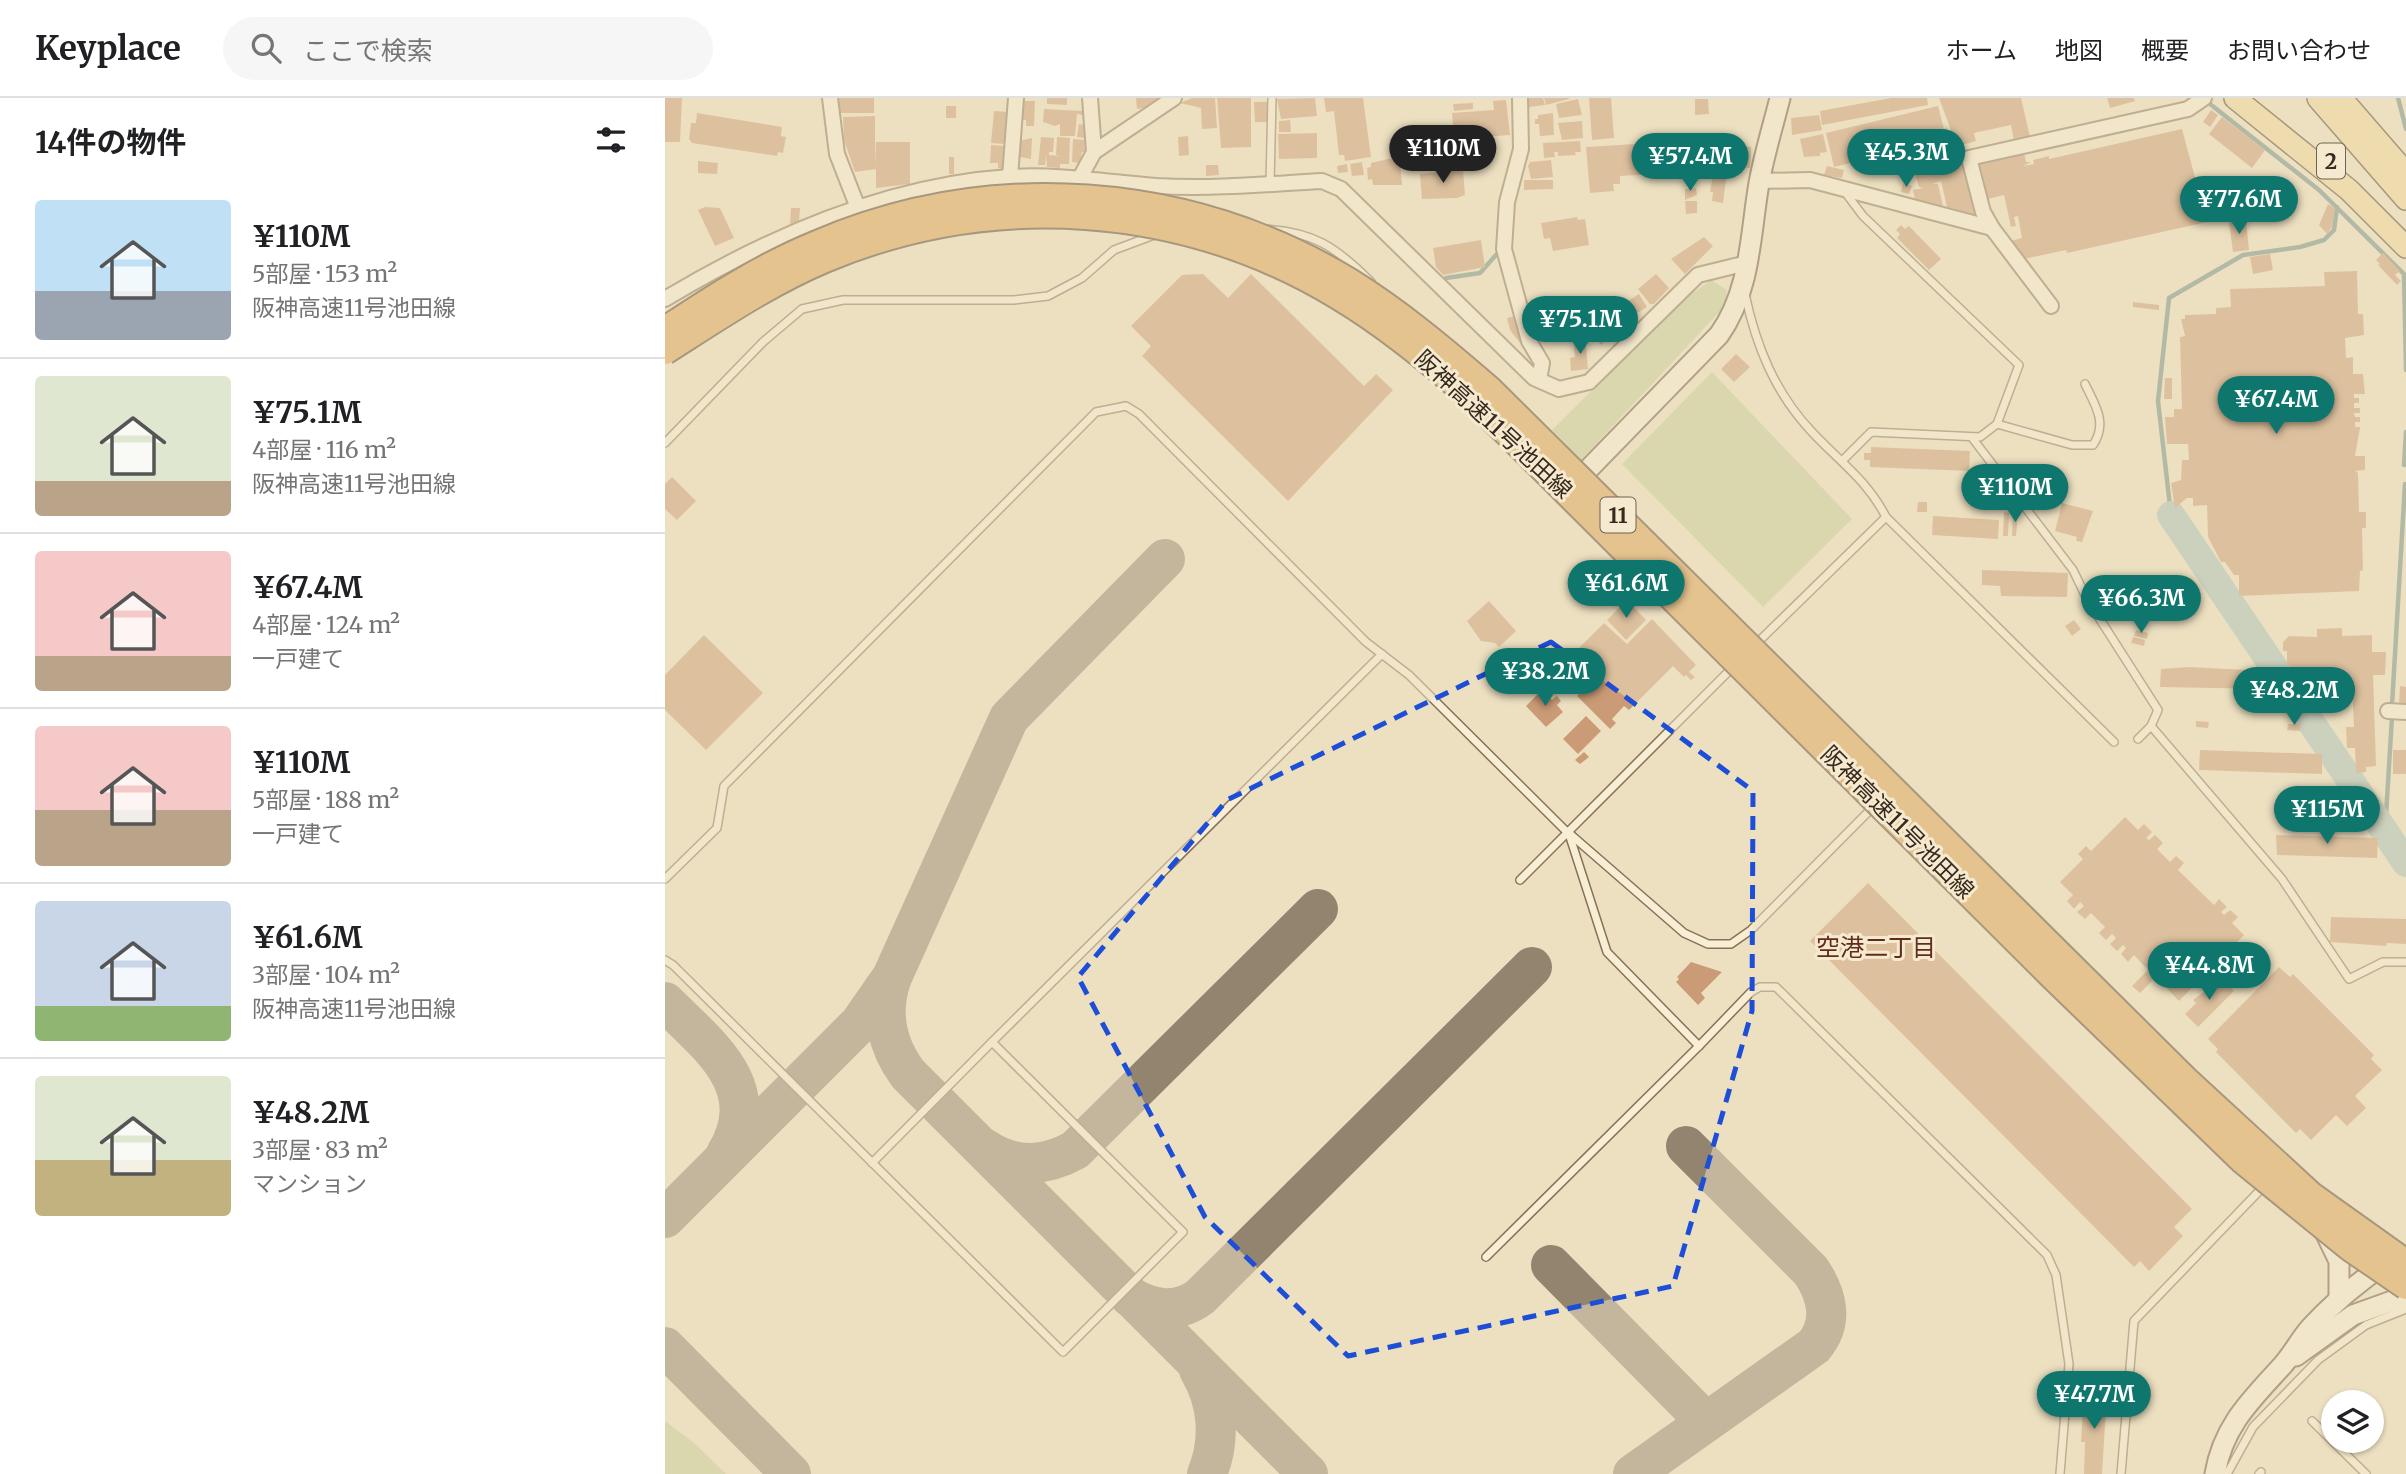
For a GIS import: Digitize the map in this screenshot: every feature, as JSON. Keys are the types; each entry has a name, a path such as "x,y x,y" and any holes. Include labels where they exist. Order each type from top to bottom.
{"highway":[{"name":"阪神高速11号池田線","path":"665,330 752,275 816,243 875,221 972,199 1053,194 1144,204 1225,224 1315,261 1382,302 1489,388 2186,1079 2312,1195 2406,1262"},
{"name":"阪神高速11号池田線","path":"665,352 769,288 824,261 878,240 975,219 1052,215 1131,220 1219,242 1307,279 1398,338 1476,403 2050,975 2242,1161 2349,1248 2406,1286"}],"main road":[{"name":"2","path":"2235,98 2349,190 2406,247"},
{"name":"2","path":"2251,98 2335,164 2406,231"},
{"path":"2318,98 2406,199"},
{"path":"2341,98 2406,173"}],"street":[{"path":"830,98 837,154 858,208"},
{"path":"1010,177 1016,98"},
{"path":"1090,98 1094,152"},
{"path":"1520,98 1521,149 1507,202 1504,240 1529,341 1542,363 1539,380"},
{"path":"1780,98 1759,181 1744,288 1733,315 1719,335 1574,484 2317,1220 2406,1286"},
{"path":"2051,306 1992,229 1983,212 1969,158 2188,109 2204,98"},
{"path":"1081,176 1094,152 1171,99"},
{"path":"665,299 758,250 858,208 953,183 1010,177 1081,176 1157,186 1322,181 1342,189 1539,380 1559,389 1589,382 1698,275 1747,263"},
{"path":"1759,181 1802,179 1992,229"},
{"path":"2388,711 2406,712"},
{"path":"2317,1220 2332,1242 2339,1261 2339,1299"},
{"path":"2284,1365 2309,1328 2339,1299 2379,1268 2406,1253"},
{"path":"2215,1474 2233,1422 2253,1395 2284,1365 2354,1315 2406,1296"}],"lane":[{"path":"1270,183 1272,98"},
{"path":"1842,188 1863,216 2019,365 1997,424 1973,439 1871,432 1842,461"},
{"path":"665,443 763,342 802,310 843,300 1014,300 1048,296 1082,278 1114,250 1182,226 1289,230 1313,236 1354,265 1574,484"},
{"path":"1744,288 1752,330 1773,378 1810,431 1873,491 1886,517 2114,742"},
{"path":"1997,424 2072,445 2093,445 2100,435 2100,414 2085,384"},
{"path":"665,879 717,828 724,786 1096,412 1111,407 1126,406 1139,414 1366,642 1409,675 1569,834 1684,933 1708,944 1731,944 1751,930 1886,795"},
{"path":"1973,439 2073,570 2087,599 2158,710 2151,726 2139,739"},
{"path":"1520,880 1886,517"},
{"path":"872,1163 1382,654"},
{"path":"2151,726 2282,879 2349,979 2383,961 2406,962"},
{"path":"1569,834 1607,953 1699,1046"},
{"path":"665,960 1063,1352 1183,1232 992,1042"},
{"path":"1486,1258 1751,992 1760,987 1776,987 2047,1255 2056,1275 2069,1364 2060,1474"},
{"path":"2121,1474 2134,1321 2273,1177"},
{"path":"2227,1474 2253,1427 2318,1360 2366,1325 2406,1309"},
{"path":"2312,1420 2366,1474"}],"highlighted area":[{"path":"1551,642 1753,791 1752,1011 1673,1286 1348,1356 1205,1217 1078,977 1227,800"}],"green space":[{"path":"1711,280 1727,290 1724,307 1581,460 1552,430 1683,300"},
{"path":"1712,372 1852,519 1763,607 1622,464"},
{"path":"665,1421 693,1442 726,1474 665,1474"}],"building":[{"path":"665,98 682,98 680,142 665,142"},
{"path":"838,98 874,98 874,113 838,113"},
{"path":"1047,98 1067,98 1067,105 1047,104"},
{"path":"1136,98 1165,98 1150,107 1137,109"},
{"path":"1192,98 1215,98 1217,128 1202,129 1201,108 1180,103"},
{"path":"1217,98 1251,98 1251,147 1221,148"},
{"path":"1315,98 1317,116 1281,119 1277,99"},
{"path":"1324,98 1363,98 1371,157 1345,161 1344,155 1339,155 1334,111 1326,112"},
{"path":"1527,98 1543,98 1545,105 1529,107"},
{"path":"1544,98 1569,98 1569,99 1546,105"},
{"path":"1589,98 1611,98 1614,138 1592,140"},
{"path":"1891,98 1927,98 1928,105 1822,125 1820,111"},
{"path":"1939,98 2021,98 2030,137 2014,141 2011,125 1974,133 1976,141 1962,145 1952,133"},
{"path":"2107,98 2134,98 2135,101 2110,108"},
{"path":"1578,99 1582,115 1559,118 1556,104"},
{"path":"1695,99 1708,99 1709,114 1695,115"},
{"path":"1506,100 1510,135 1454,139 1452,113 1494,110 1493,101"},
{"path":"1022,101 1035,101 1034,126 1026,126 1026,120 1022,120"},
{"path":"1254,102 1268,102 1268,122 1255,122"},
{"path":"1473,103 1473,109 1454,111 1453,104"},
{"path":"946,106 956,106 956,118 946,118"},
{"path":"1938,106 1944,129 1946,128 1955,149 1959,149 1962,162 1936,171 1962,165 1977,215 1947,207 1941,181 1933,184 1938,184 1943,206 1915,199 1913,190 1923,188 1919,187 1909,153 1917,151 1915,147 1834,167 1826,133"},
{"path":"1044,109 1083,111 1083,115 1077,114 1075,136 1060,136 1060,124 1055,126 1043,122"},
{"path":"2211,110 2218,115 2210,127 2203,122"},
{"path":"994,111 1009,112 1008,120 1005,121 1005,144 991,143"},
{"path":"697,113 782,127 781,136 786,137 783,153 778,152 777,156 692,143 689,139 691,123 696,123"},
{"path":"1553,113 1554,135 1540,136 1539,124 1535,124 1535,119 1538,119 1538,115"},
{"path":"1819,115 1822,130 1792,135 1791,118"},
{"path":"875,116 875,165 876,142 910,142 910,184 876,188 876,169 855,172 844,140 843,117"},
{"path":"2222,117 2265,150 2252,168 2209,134"},
{"path":"1290,120 1291,132 1279,132 1279,121"},
{"path":"1582,121 1583,138 1562,140 1558,123"},
{"path":"1079,124 1085,125 1084,138 1077,137"},
{"path":"2182,129 2207,222 2067,253 2066,250 2024,259 2011,241 2022,238 2018,216 2014,217 2016,226 2011,227 2004,195 1988,199 1979,162 2024,152 2026,162 2031,162 2023,166 2049,156 2049,159"},
{"path":"1317,133 1317,158 1279,159 1278,134"},
{"path":"1823,134 1827,152 1820,153 1820,156 1804,157 1800,139"},
{"path":"1188,136 1189,155 1179,156 1178,137"},
{"path":"1041,137 1054,138 1053,152 1049,152 1049,155 1060,156 1056,155 1057,137 1070,138 1069,164 1060,164 1060,168 1047,167 1046,155 1045,165 1038,165"},
{"path":"1032,138 1031,159 1020,157 1019,141"},
{"path":"1073,139 1084,140 1085,152 1082,152 1080,163 1072,162"},
{"path":"1580,141 1581,152 1575,152 1576,155 1558,156 1558,152 1554,152 1555,157 1544,158 1543,143"},
{"path":"1651,143 1653,174 1620,176 1620,184 1613,184 1614,191 1590,193 1586,147"},
{"path":"991,145 1006,146 1002,169 998,168 998,163 990,163"},
{"path":"1737,146 1751,147 1750,168 1736,167"},
{"path":"949,157 954,157 954,174 949,174"},
{"path":"1392,158 1393,161 1400,160 1402,185 1373,185 1372,179 1368,180 1367,168 1371,167 1371,163"},
{"path":"1551,160 1553,177 1531,179 1528,166 1530,162"},
{"path":"698,161 718,163 717,174 698,173"},
{"path":"1362,162 1364,175 1352,176 1350,164"},
{"path":"1347,164 1348,172 1338,173 1337,166"},
{"path":"1206,165 1218,165 1219,175 1206,176"},
{"path":"1827,166 1844,170 1842,178 1824,175"},
{"path":"1714,169 1727,172 1723,203 1712,201 1713,192 1710,192"},
{"path":"1463,170 1465,195 1457,198 1422,199 1420,174"},
{"path":"1524,180 1553,180 1553,189 1524,190"},
{"path":"1903,183 1912,186 1909,194 1901,192"},
{"path":"1696,188 1697,195 1685,200 1685,189"},
{"path":"1685,201 1697,201 1697,213 1686,214"},
{"path":"2328,204 2335,208 2332,227 2327,234 2319,225"},
{"path":"705,207 720,208 734,238 715,246 698,210"},
{"path":"2247,207 2248,217 2236,219 2239,208"},
{"path":"791,208 800,208 799,221 790,224"},
{"path":"1577,217 1578,220 1585,219 1589,245 1553,251 1550,238 1544,239 1541,223"},
{"path":"2246,220 2249,250 2233,252 2229,222"},
{"path":"1901,225 1905,229 1909,226 1941,259 1929,270 1897,238 1900,234 1896,230"},
{"path":"1704,237 1713,246 1685,274 1671,259"},
{"path":"1481,240 1485,267 1443,275 1436,267 1433,248"},
{"path":"2383,253 2400,271 2395,275 2401,281 2397,285 2378,265 2380,264 2376,260"},
{"path":"2270,254 2273,270 2253,274 2250,257"},
{"path":"2357,271 2358,314 2363,314 2364,335 2345,338 2346,358 2353,357 2353,374 2363,374 2365,394 2354,394 2354,398 2359,398 2359,403 2354,403 2354,408 2360,408 2360,413 2354,413 2355,417 2360,417 2360,422 2355,422 2355,427 2360,427 2355,456 2365,456 2365,470 2355,471 2358,473 2359,512 2366,512 2366,528 2362,528 2363,570 2360,571 2359,591 2239,596 2239,575 2234,575 2225,562 2221,562 2208,537 2207,505 2193,506 2193,498 2187,498 2175,508 2171,483 2181,480 2182,460 2189,460 2188,444 2167,444 2165,417 2174,417 2174,409 2182,409 2180,337 2185,336 2181,319 2185,319 2185,315 2216,314 2216,308 2231,307 2230,289 2325,286 2324,272"},
{"path":"1203,274 1228,298 1251,274 1364,386 1376,374 1393,390 1288,501 1142,356 1151,346 1131,326 1182,275"},
{"path":"1656,274 1669,288 1654,304 1650,304 1638,289"},
{"path":"1639,294 1647,307 1629,318 1625,312 1629,309 1622,305"},
{"path":"2133,302 2159,305 2159,310 2133,307"},
{"path":"1580,304 1585,330 1537,338 1532,313"},
{"path":"1617,307 1627,318 1622,323 1628,319 1633,325 1629,329 1625,325 1601,345 1590,333"},
{"path":"1519,315 1525,342 1520,343 1510,330 1507,318"},
{"path":"1585,335 1588,369 1571,371 1570,358 1575,357 1574,344"},
{"path":"1736,354 1750,367 1734,382 1721,369"},
{"path":"2165,378 2172,378 2172,399 2164,399"},
{"path":"1871,447 1970,451 1969,471 1870,467 1870,460 1864,460 1864,453 1871,453"},
{"path":"672,477 696,501 677,520 665,509 665,484"},
{"path":"1918,502 1927,502 1927,512 1917,512"},
{"path":"2062,503 2093,511 2082,542 2076,541 2077,537 2055,531"},
{"path":"2004,512 2009,513 2008,536 2003,536"},
{"path":"2013,513 2018,513 2016,536 2012,536"},
{"path":"1933,516 1999,520 1998,539 1932,535"},
{"path":"1982,570 2068,573 2067,597 2001,596 2000,586 1982,585"},
{"path":"1582,574 1599,591 1586,605 1568,588"},
{"path":"1627,600 1646,620 1626,640 1607,620"},
{"path":"1489,601 1516,631 1499,647 1495,643 1481,641 1467,621"},
{"path":"1652,619 1696,665 1689,672 1695,677 1691,680 1686,675 1684,677 1673,666 1629,710 1624,706 1612,719 1616,723 1610,729 1577,696 1585,688 1562,665 1604,623 1627,644"},
{"path":"2074,620 2081,629 2072,636 2065,626"},
{"path":"2342,628 2342,636 2372,635 2372,652 2386,652 2385,675 2373,675 2376,766 2366,767 2366,772 2356,773 2355,748 2347,748 2346,727 2354,727 2352,687 2301,689 2301,684 2296,684 2295,672 2287,663 2287,651 2283,651 2283,642 2289,636 2317,637 2317,629"},
{"path":"2136,630 2148,633 2147,639 2134,636"},
{"path":"704,635 763,693 706,750 665,710 665,675"},
{"path":"2133,637 2145,640 2144,646 2131,643"},
{"path":"1542,657 1552,666 1530,688 1519,678"},
{"path":"2188,667 2267,671 2267,689 2160,687 2161,669"},
{"path":"2400,686 2406,687 2406,704 2399,704"},
{"path":"1542,690 1552,700 1557,696 1561,701 1557,705 1563,712 1546,727 1526,706"},
{"path":"1586,716 1601,731 1578,754 1563,739"},
{"path":"2196,721 2209,722 2208,728 2196,727"},
{"path":"2288,724 2301,724 2300,731 2287,730"},
{"path":"2200,750 2322,754 2322,774 2199,770"},
{"path":"2393,750 2406,750 2406,774 2393,774"},
{"path":"1584,752 1589,757 1580,764 1575,760"},
{"path":"2125,817 2138,830 2144,824 2152,832 2146,838 2149,840 2155,835 2163,843 2157,849 2170,862 2176,856 2184,863 2178,870 2214,905 2219,899 2227,907 2221,912 2224,915 2230,910 2238,917 2232,923 2244,935 2179,1001 2156,977 2140,993 2132,986 2148,970 2134,955 2128,962 2121,954 2126,948 2123,945 2117,951 2110,944 2116,938 2112,934 2106,940 2099,933 2105,927 2091,913 2085,919 2077,912 2084,906 2080,902 2074,909 2067,901 2073,895 2060,882 2083,859 2078,854 2086,846 2091,851"},
{"path":"2276,835 2378,838 2377,858 2277,855"},
{"path":"1868,883 2192,1209 2174,1227 2183,1236 2149,1271 2140,1261 2134,1267 1810,941"},
{"path":"2331,917 2406,919 2406,944 2387,943 2386,946 2330,942"},
{"path":"1691,962 1722,972 1701,993 1705,998 1698,1005 1676,982 1679,979 1677,977"},
{"path":"2279,967 2290,977 2293,974 2374,1055 2371,1059 2382,1070 2355,1096 2366,1108 2347,1126 2336,1115 2311,1140 2300,1129 2296,1133 2216,1052 2218,1049 2208,1039"},
{"path":"2221,979 2234,991 2198,1027 2185,1014 2196,1003 2193,1000"},
{"path":"2084,1392 2107,1393 2102,1474 2084,1474 2085,1442 2081,1442"}],"waterway":[{"path":"2398,98 2406,129"},
{"path":"2210,104 2319,190 2404,274 2406,370"},
{"path":"2171,515 2158,401 2169,298 2243,255 2300,247 2324,240 2334,230 2337,207"},
{"path":"1446,278 1480,273 1496,255"},
{"path":"2404,465 2406,432"},
{"path":"2392,705 2405,484"},
{"path":"2171,515 2406,863"},
{"path":"2385,832 2392,717"}],"taxiway":[{"path":"665,1218 860,1023 892,977 1009,718 1165,559"},
{"path":"984,1148 1006,1159 1029,1163 1052,1160 1075,1150 1318,909"},
{"path":"1129,1296 1165,1308 1183,1306 1200,1297 1532,967"},
{"path":"891,980 886,1005 887,1029 895,1052 908,1074 1308,1474"},
{"path":"665,1002 714,1051 736,1088 740,1108 737,1130 726,1154"},
{"path":"1633,1474 1814,1346 1824,1328 1826,1318 1821,1289 1811,1271 1686,1146"},
{"path":"1551,1265 1706,1422"},
{"path":"665,1347 791,1474"},
{"path":"1199,1370 1214,1408 1216,1435 1207,1474"}],"district":[{"name":"空港二丁目","path":"1876,947"}]}
